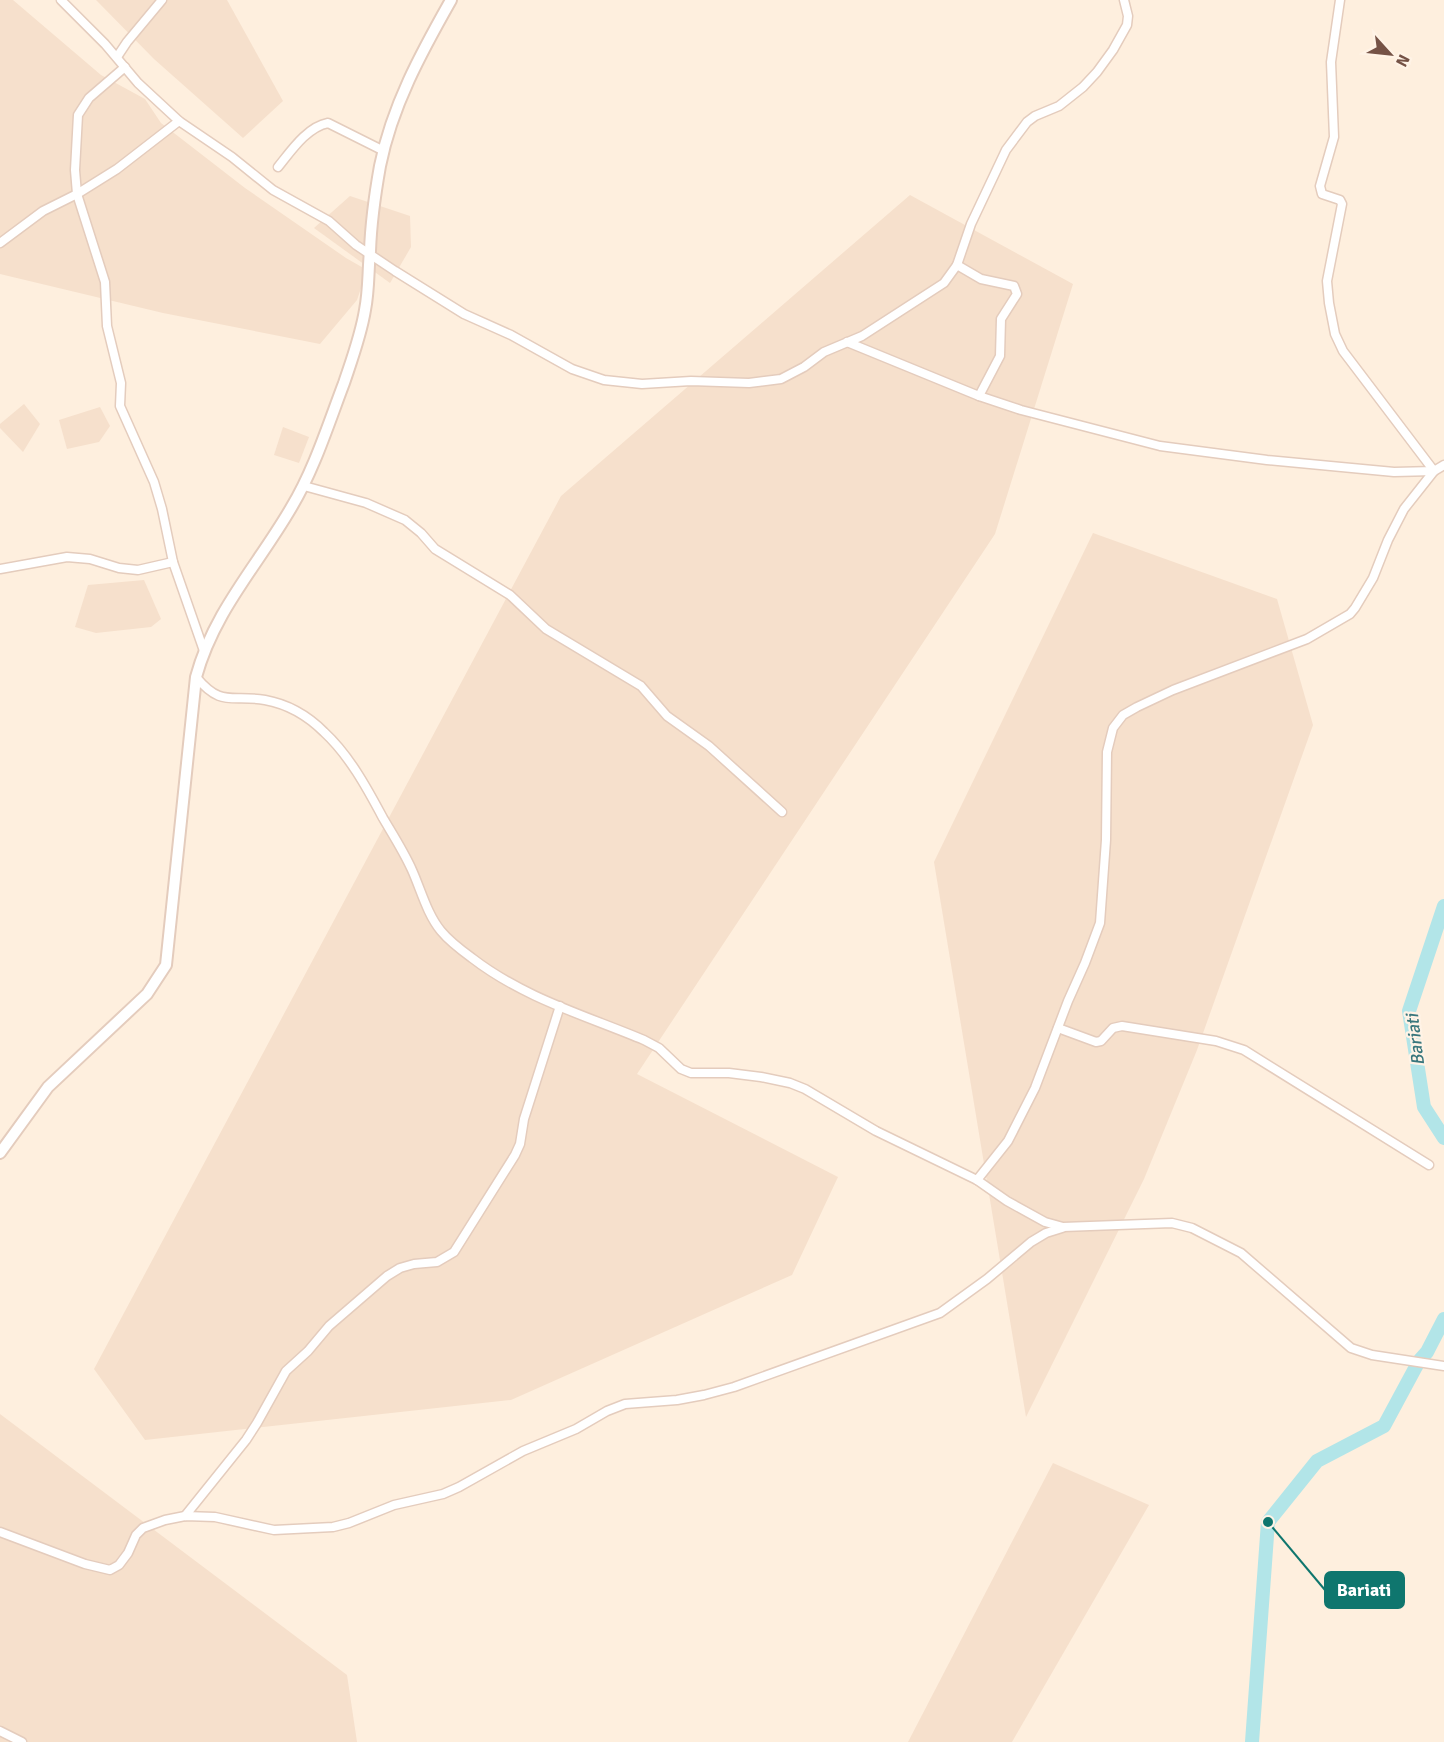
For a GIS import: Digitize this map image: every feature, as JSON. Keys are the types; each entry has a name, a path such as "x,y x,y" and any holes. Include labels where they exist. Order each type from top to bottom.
{"street":[{"path":"61,0 117,57 138,83 179,121 232,157 273,190 329,221 369,254 464,314 511,335 572,369 604,380 642,384 691,381 762,382 791,375 824,352 862,336 944,283 957,265 971,224 1006,150 1027,122 1059,106 1083,87 1097,72 1125,32 1128,16 1125,0"},
{"path":"117,57 162,0"},
{"path":"0,1153 48,1087 147,994 166,965 196,677 215,627 242,580 290,511 304,486 359,338 367,300 373,213 384,151 405,84 451,0"},
{"path":"1340,0 1331,62 1334,137 1320,186 1322,194 1340,200 1342,204 1327,281 1335,334 1343,351 1434,471"},
{"path":"125,68 89,98 78,115 75,170 77,194 105,282 107,326 121,383 120,406 154,482 173,562 204,651"},
{"path":"0,243 37,215 117,169 179,121"},
{"path":"278,167 298,143 315,128 328,123 384,151"},
{"path":"957,265 981,279 1014,286 1017,294 1001,319 1000,356 979,396"},
{"path":"847,342 979,396 1053,419 1182,449 1394,472 1434,471"},
{"path":"977,1180 1008,1140 1021,1118 1100,923 1106,840 1107,752 1113,728 1123,716 1137,707 1173,690 1307,639 1350,614 1373,578 1388,540 1404,509 1434,471 1444,465"},
{"path":"304,486 366,503 405,520 435,549 510,595 546,629 641,686 667,716 709,746 782,812"},
{"path":"0,569 67,557 90,559 119,568 138,570 173,562"},
{"path":"196,677 207,690 220,697 281,703 303,715 325,732 343,753 371,796 411,868 430,913 440,930 451,942 495,976 515,988 603,1022 659,1047 681,1069 691,1073 729,1073 761,1077 790,1083 805,1089 876,1131 977,1180 1045,1222 1063,1227"},
{"path":"185,1516 252,1432 286,1371 308,1351 329,1326 387,1276 414,1264 437,1262 454,1252 520,1144 524,1119 560,1006"},
{"path":"1058,1028 1096,1042 1101,1041 1113,1028 1122,1026 1216,1041 1244,1050 1429,1165"},
{"path":"0,1532 85,1564 110,1570 118,1565 128,1553 136,1535 143,1528 158,1521 185,1516 215,1517 274,1530 333,1527 348,1523 394,1505 443,1494 523,1451 576,1429 607,1411 625,1404 677,1400 734,1387 940,1313 987,1279 1031,1242 1063,1227 1172,1223 1192,1228 1241,1253 1351,1348 1372,1355 1444,1366"},
{"path":"0,1731 22,1742"}],"shaded area":[{"path":"0,0 13,0 101,75 145,99 161,123 245,188 367,270 357,300 320,344 163,313 0,274"},
{"path":"96,0 227,0 283,101 243,138 154,59"},
{"path":"910,195 1073,284 995,534 637,1074 838,1177 792,1275 511,1400 145,1440 94,1369 561,496"},
{"path":"350,196 410,216 411,247 390,283 314,228"},
{"path":"24,404 40,424 23,452 0,428 0,424"},
{"path":"100,407 110,426 99,442 67,449 59,420"},
{"path":"283,427 309,437 299,463 274,455"},
{"path":"1093,533 1277,599 1313,725 1197,1050 1144,1179 1026,1417 934,862"},
{"path":"144,580 161,619 151,627 96,633 75,627 88,585"},
{"path":"0,1414 347,1675 357,1742 0,1742"},
{"path":"1053,1463 1149,1505 1012,1742 908,1742"}],"waterway":[{"name":"Bariati","path":"1444,906 1409,1011 1424,1107 1444,1138"},
{"name":"Bariati","path":"1252,1742 1268,1522 1317,1461 1384,1426 1444,1319"}],"place":[{"name":"Bariati","path":"1268,1522"}]}
